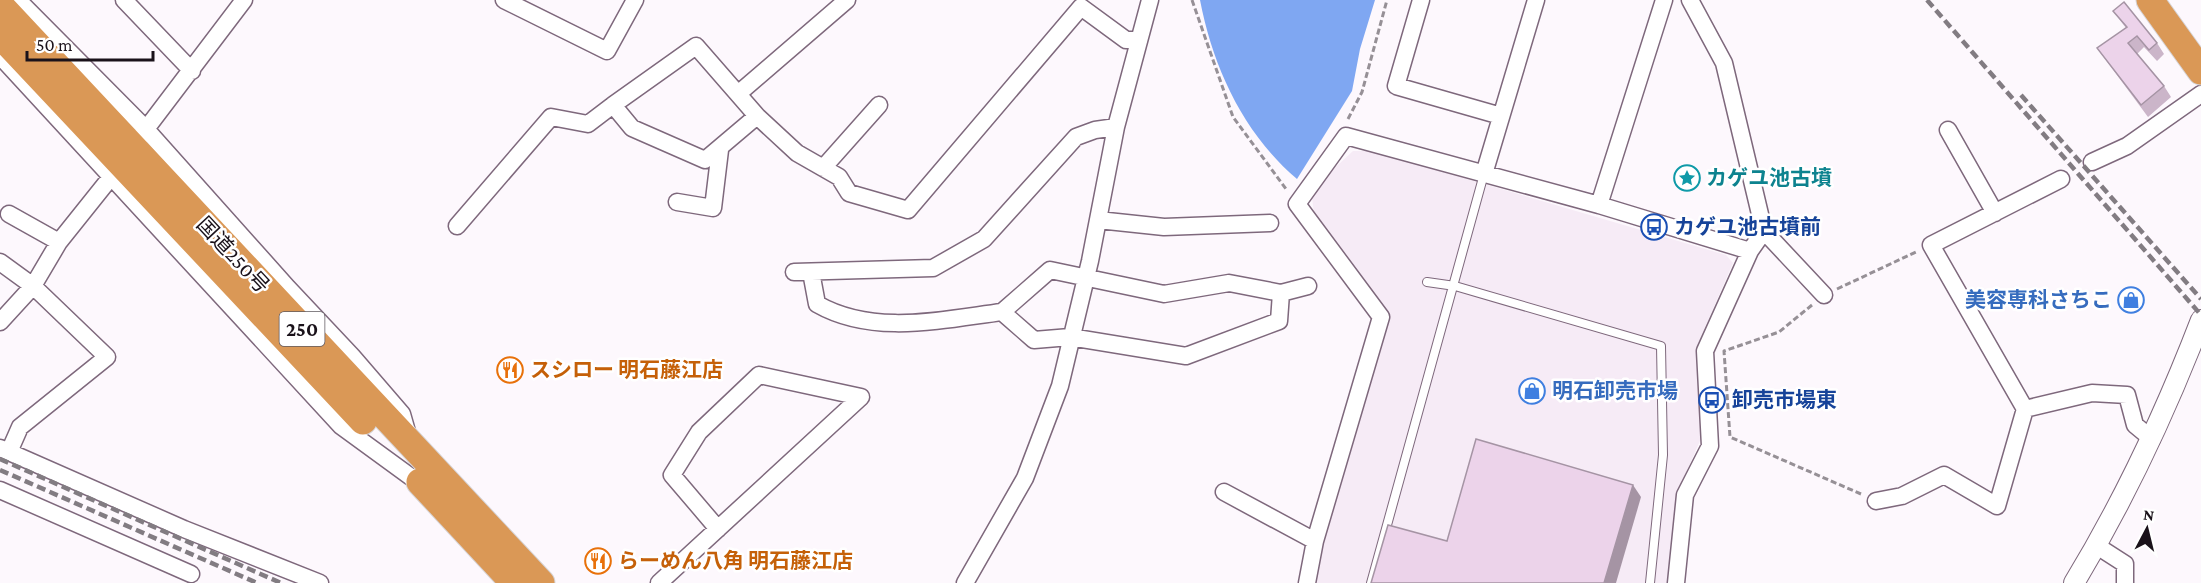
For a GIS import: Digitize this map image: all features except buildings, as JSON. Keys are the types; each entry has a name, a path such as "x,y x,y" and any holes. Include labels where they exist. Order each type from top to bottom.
{"highway":[{"path":"2150,0 2201,71"},
{"name":"国道250号","path":"0,5 57,81 514,583"},
{"name":"国道250号","path":"0,35 57,81 411,445 541,583"}],"street":[{"path":"18,0 402,414 411,445"},
{"path":"124,0 192,71"},
{"path":"143,133 244,0"},
{"path":"504,0 607,51 635,0"},
{"path":"739,93 847,0"},
{"path":"966,583 1025,478 1060,386 1086,277 1116,127 1150,0"},
{"path":"1421,0 1396,86 1501,116"},
{"path":"1484,174 1536,0"},
{"path":"1599,205 1664,0"},
{"path":"1690,0 1724,63 1764,231 1824,295"},
{"path":"457,225 551,117 588,124 696,46 757,116 797,153 838,177 849,193 908,210 1081,7 1126,40 1139,40"},
{"path":"0,56 113,174 341,426 426,488"},
{"path":"2092,162 2127,146 2201,94"},
{"path":"613,105 632,128 705,160 720,150 757,116"},
{"path":"823,168 879,105"},
{"path":"1116,127 1095,130 1076,137 984,239 933,268 803,272 817,304 836,315 901,325 1002,312 1050,270 1164,294 1229,283 1281,293 1308,286"},
{"path":"1948,130 1995,213"},
{"path":"1307,583 1315,541 1381,317 1297,204 1346,136 1599,205 1750,251"},
{"path":"677,202 713,208 720,150"},
{"path":"0,321 33,286 58,242 113,174"},
{"path":"1876,501 1902,496 1944,475 1996,506 2025,409 1931,245 2061,179"},
{"path":"9,214 58,242"},
{"path":"1098,220 1164,227 1270,223"},
{"path":"1676,583 1685,495 1710,446 1705,351 1750,251 1764,231"},
{"path":"0,262 33,286 107,357 20,427 4,450 184,529 320,583"},
{"path":"1002,312 1034,340 1070,337 1186,356 1279,321 1281,293"},
{"path":"2074,583 2097,546 2152,439 2201,320"},
{"path":"659,583 718,529 836,420 861,396 759,375 699,432 672,475 718,529"},
{"path":"2025,409 2092,393 2127,395 2135,425 2152,439"},
{"path":"0,490 191,573"},
{"path":"1224,492 1315,541"},
{"path":"2097,546 2125,564 2125,583"}],"lane":[{"path":"1371,583 1455,286 1484,174"},
{"path":"1427,282 1455,286 1662,346 1663,455 1650,583"}],"path":[{"path":"1192,0 1233,117 1297,204"},
{"path":"1346,136 1347,123 1362,92 1387,0"},
{"path":"1876,501 1730,437 1724,351 1779,332 1824,295 1931,245"}],"shaded area":[{"name":"明石卸売市場","path":"1353,151 1372,151 1726,255 1733,263 1696,348 1703,434 1678,491 1669,583 1315,583 1342,461 1387,314 1314,214 1312,197 1326,176"}],"water":[{"path":"1200,0 1375,0 1360,49 1352,91 1297,179 1261,142 1246,121 1222,75"}],"railway":[{"path":"1927,0 2201,315"},
{"path":"2021,95 2201,299"},
{"path":"0,459 281,583"},
{"path":"0,470 257,583"}],"place":[{"name":"カゲユ池古墳","path":"1687,178"},
{"name":"カゲユ池古墳前","path":"1654,227"},
{"name":"美容専科さちこ","path":"2131,300"},
{"name":"スシロー 明石藤江店","path":"510,370"},
{"name":"明石卸売市場","path":"1532,391"},
{"name":"卸売市場東","path":"1712,400"},
{"name":"らーめん八角 明石藤江店","path":"598,561"}]}
